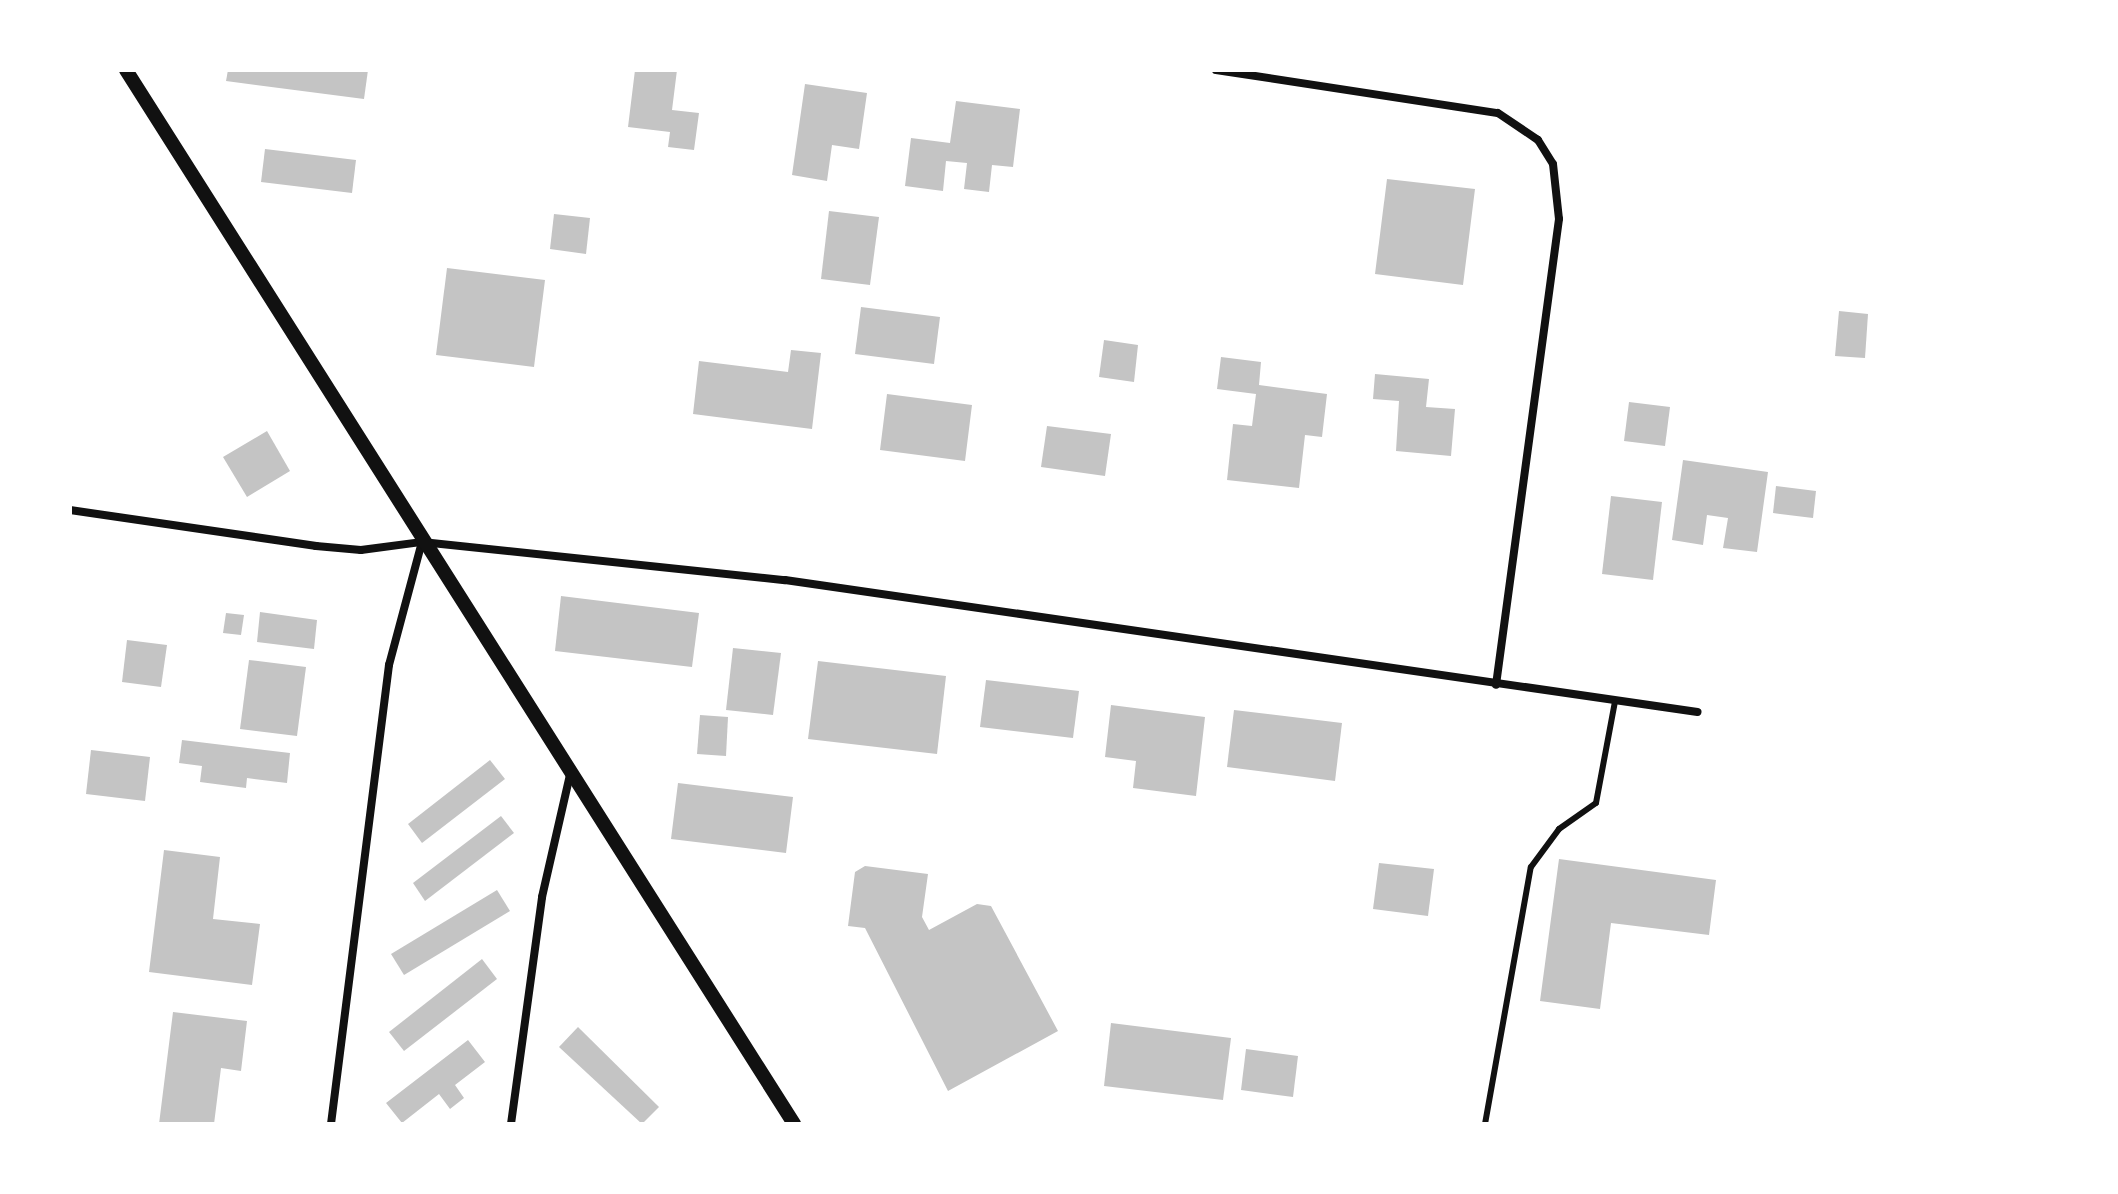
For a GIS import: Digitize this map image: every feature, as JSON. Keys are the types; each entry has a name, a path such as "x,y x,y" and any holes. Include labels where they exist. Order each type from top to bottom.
{"street":[{"path":"126,70 422,542 794,1124"},
{"path":"1216,70 1450,102 1517,121 1538,140 1553,164 1559,219 1496,685"},
{"path":"70,510 316,546 361,550 422,542 785,580 1698,712"},
{"path":"331,1124 389,665 422,542"},
{"path":"511,1124 542,897 570,775"}],"lane":[{"path":"1485,1124 1531,867 1559,829 1596,803 1615,701"}],"building":[{"path":"228,70 368,70 364,99 226,81"},
{"path":"635,70 677,70 672,110 699,113 694,150 668,147 670,132 628,127"},
{"path":"805,84 867,93 859,149 832,145 827,181 792,175"},
{"path":"956,101 1020,109 1013,167 992,165 989,192 964,189 967,163 946,161 943,191 905,186 911,138 950,143"},
{"path":"265,149 356,160 352,193 261,182"},
{"path":"1387,179 1475,189 1463,285 1375,274"},
{"path":"829,211 879,217 870,285 821,279"},
{"path":"554,214 590,218 586,254 550,249"},
{"path":"447,268 545,280 534,367 436,355"},
{"path":"861,307 940,317 934,364 855,354"},
{"path":"1839,311 1868,314 1865,358 1835,356"},
{"path":"1104,340 1138,345 1134,382 1099,377"},
{"path":"791,350 821,353 812,429 693,414 699,361 788,372"},
{"path":"1221,357 1261,362 1259,385 1327,394 1322,437 1305,435 1299,488 1227,480 1233,424 1252,426 1256,394 1217,389"},
{"path":"1375,374 1429,379 1426,407 1455,409 1451,456 1396,451 1399,401 1373,399"},
{"path":"887,394 972,405 965,461 880,450"},
{"path":"1629,402 1670,407 1665,446 1624,441"},
{"path":"1047,426 1111,434 1105,476 1041,467"},
{"path":"267,431 290,471 247,497 223,457"},
{"path":"1683,460 1768,472 1757,552 1723,548 1728,518 1707,515 1703,545 1672,540"},
{"path":"1776,486 1816,491 1813,518 1773,513"},
{"path":"1611,496 1662,502 1653,580 1602,574"},
{"path":"561,596 699,613 692,667 555,651"},
{"path":"260,612 317,620 314,649 257,642"},
{"path":"226,613 244,615 241,635 223,633"},
{"path":"127,640 167,645 161,687 122,682"},
{"path":"733,648 781,653 773,715 726,710"},
{"path":"249,660 306,667 297,736 240,729"},
{"path":"818,661 946,676 937,754 808,739"},
{"path":"986,680 1079,691 1073,738 980,727"},
{"path":"1111,705 1205,717 1196,796 1133,788 1136,761 1105,757"},
{"path":"1234,710 1342,723 1335,781 1227,767"},
{"path":"700,715 728,717 726,756 697,754"},
{"path":"182,740 290,753 287,783 247,778 246,788 200,782 202,766 179,763"},
{"path":"91,750 150,757 145,801 86,794"},
{"path":"490,760 505,779 422,843 408,824"},
{"path":"678,783 793,797 786,853 671,839"},
{"path":"501,816 514,833 425,901 413,883"},
{"path":"164,850 220,857 213,919 260,924 252,985 149,972"},
{"path":"1559,859 1716,880 1709,935 1611,923 1600,1009 1540,1001"},
{"path":"1379,863 1434,869 1428,916 1373,909"},
{"path":"865,866 928,874 922,917 929,930 977,904 991,906 1058,1031 948,1091 865,928 848,926 855,872"},
{"path":"497,890 510,911 404,975 391,954"},
{"path":"482,959 497,979 404,1051 389,1032"},
{"path":"173,1012 247,1021 241,1071 221,1068 214,1124 159,1124"},
{"path":"1111,1023 1231,1038 1223,1100 1104,1086"},
{"path":"578,1027 659,1107 642,1124 559,1047"},
{"path":"468,1040 485,1062 455,1085 464,1098 450,1109 439,1094 402,1123 386,1103"},
{"path":"1246,1049 1298,1056 1293,1097 1241,1090"}]}
